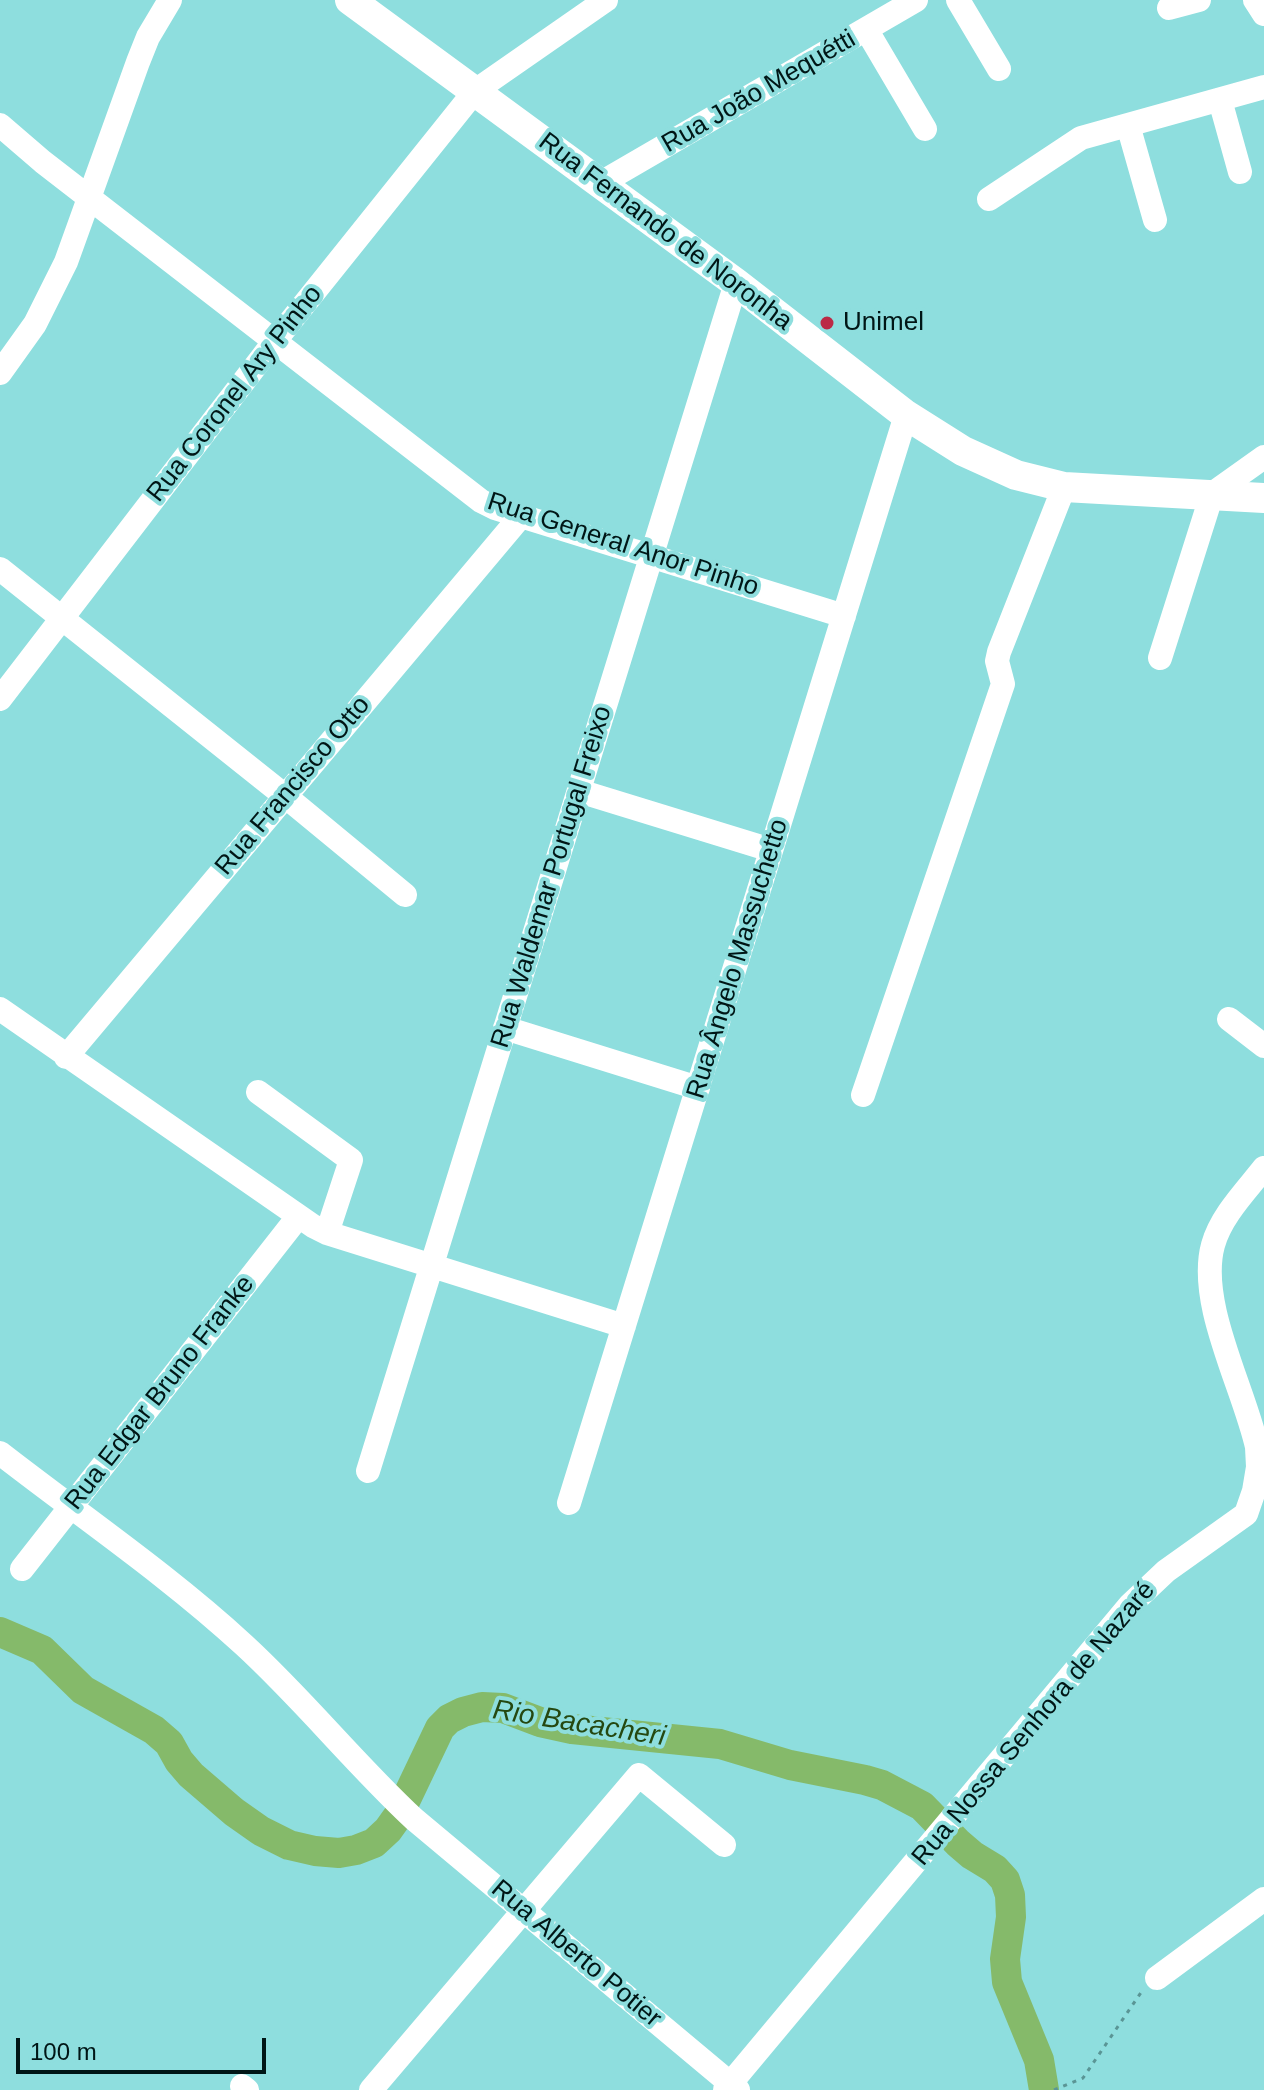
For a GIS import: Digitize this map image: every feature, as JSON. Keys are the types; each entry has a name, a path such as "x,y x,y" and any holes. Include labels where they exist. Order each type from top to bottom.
{"main road":[{"name":"Rua Fernando de Noronha","path":"350,0 736,283 936,436 988,464 1016,475 1064,487 1264,498"}],"street":[{"path":"0,373 51,297 148,37 170,0"},
{"name":"Rua Coronel Ary Pinho","path":"0,699 274,342 475,91 606,0"},
{"name":"Rua João Mequétti","path":"601,183 916,0"},
{"path":"958,0 999,69"},
{"path":"1169,8 1199,0"},
{"path":"1255,0 1264,14"},
{"path":"866,29 925,129"},
{"path":"989,199 1081,138 1264,87"},
{"path":"1220,100 1240,172"},
{"name":"Rua General Anor Pinho","path":"0,125 90,199 466,491 495,508 844,616"},
{"path":"1128,125 1155,220"},
{"name":"Rua Waldemar Portugal Freixo","path":"368,1471 736,283"},
{"name":"Rua Ângelo Massuchetto","path":"569,1503 906,415"},
{"path":"1160,658 1212,494 1264,457"},
{"path":"863,1095 1003,684 997,661 999,652 1064,487"},
{"name":"Rua Francisco Otto","path":"66,1057 521,516"},
{"path":"0,569 405,895"},
{"path":"579,791 771,850"},
{"path":"0,1009 298,1217 327,1233 624,1326"},
{"path":"1229,1019 1264,1046"},
{"path":"505,1028 698,1088"},
{"path":"258,1092 351,1160 327,1233"},
{"name":"Rua Nossa Senhora de Nazaré","path":"731,2088 1130,1605 1166,1571 1255,1507 1257,1447 1216,1313 1209,1266 1213,1243 1223,1221 1264,1168"},
{"name":"Rua Edgar Bruno Franke","path":"22,1569 298,1217"},
{"name":"Rua Alberto Potier","path":"0,1453 230,1632 291,1692 371,1779 406,1811 731,2088"},
{"path":"371,2090 639,1775 724,1845"},
{"path":"1157,1978 1264,1899"}],"path":[{"path":"1054,2090 1083,2078 1138,1995 1157,1978"}],"waterway":[{"name":"Rio Bacacheri","path":"0,1632 42,1650 83,1690 154,1730 169,1743 191,1775 261,1831 289,1845 315,1851 339,1853 374,1843 398,1816 440,1728 449,1719 482,1707 503,1708 540,1722 572,1729 720,1744 790,1765 882,1785 922,1806 958,1843 995,1869 1005,1880 1010,1895 1011,1917 1005,1959 1007,1982 1039,2060 1044,2090"}],"place":[{"name":"Unimel","path":"827,323"}]}
